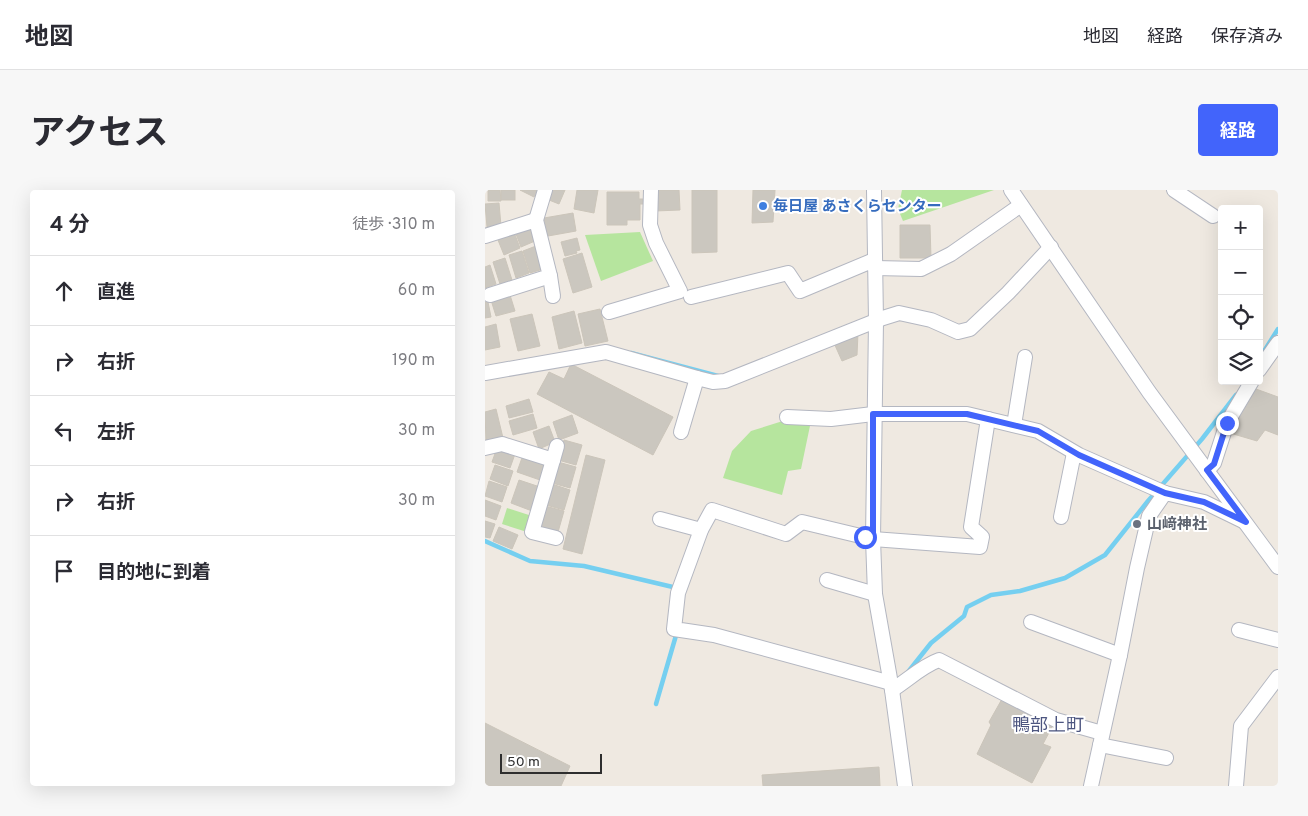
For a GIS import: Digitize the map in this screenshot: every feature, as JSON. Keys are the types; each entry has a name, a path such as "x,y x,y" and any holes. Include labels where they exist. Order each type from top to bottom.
{"street":[{"path":"545,190 536,220 553,296"},
{"path":"609,312 680,291 656,243 650,225 651,190"},
{"path":"874,190 873,539 875,594 892,686 905,786"},
{"path":"1011,190 1149,392 1278,567"},
{"path":"1174,190 1213,216"},
{"path":"691,297 788,273 800,292 875,264 921,269 951,254 1021,205"},
{"path":"485,236 536,220"},
{"path":"485,373 606,352 713,382 725,381 899,313 931,320 958,332 970,329 1008,293 1051,247"},
{"path":"489,295 550,276"},
{"path":"1263,364 1278,343"},
{"path":"1013,425 1025,356"},
{"path":"681,432 697,378"},
{"path":"1207,470 1214,464 1227,423 1250,385"},
{"path":"787,417 831,419 873,414 967,414 1038,431 1074,453 1160,491 1204,502 1246,522"},
{"path":"988,419 971,527 982,537 980,547 873,539 802,522 786,534 712,510 701,530 678,593 675,629 714,635 892,686 917,674 927,664 939,660 1056,720 1101,739 1166,758"},
{"path":"486,450 502,444 553,460"},
{"path":"556,538 532,532 557,446"},
{"path":"1061,517 1074,453"},
{"path":"1091,786 1149,516 1160,491"},
{"path":"660,519 701,530"},
{"path":"827,580 875,594"},
{"path":"1031,622 1120,655"},
{"path":"1239,630 1278,640"},
{"path":"1236,786 1241,726 1278,678"}],"green space":[{"path":"902,190 994,190 903,221 898,209"},
{"path":"640,232 653,261 601,281 585,235"},
{"path":"786,420 811,421 801,469 788,471 782,495 723,478 732,451 751,431"},
{"path":"507,508 532,516 527,532 502,524"}],"building":[{"path":"488,190 500,190 501,201 488,201"},
{"path":"501,190 515,190 515,200 501,200"},
{"path":"520,190 538,190 534,197"},
{"path":"548,190 565,190 559,204 544,198"},
{"path":"577,190 598,190 594,213 574,209"},
{"path":"654,190 679,190 680,210 655,211"},
{"path":"692,190 717,190 717,252 692,253"},
{"name":"毎日屋 あさくらセンター","path":"753,190 775,190 773,222 752,223"},
{"path":"607,192 639,192 639,199 643,199 643,204 640,204 640,220 627,220 627,225 607,225"},
{"path":"499,203 501,226 487,227 485,204"},
{"path":"573,213 576,231 548,236 544,218"},
{"path":"900,225 930,225 931,258 900,258"},
{"path":"530,229 535,241 521,247 516,234"},
{"path":"514,232 520,248 504,255 498,240"},
{"path":"577,238 580,250 576,251 577,253 565,256 561,242"},
{"path":"536,246 543,269 530,273 523,251"},
{"path":"522,251 529,273 516,278 509,255"},
{"path":"582,253 592,287 573,293 563,259"},
{"path":"505,258 512,280 500,284 493,262"},
{"path":"490,265 496,284 485,288 485,267"},
{"path":"510,295 515,311 496,316 491,300"},
{"path":"485,302 488,302 491,317 485,318"},
{"path":"600,309 608,341 585,346 578,314"},
{"path":"574,311 582,343 559,349 552,317"},
{"path":"532,314 540,346 518,351 510,319"},
{"path":"496,324 500,347 485,350 485,327"},
{"path":"858,333 857,355 842,361 834,343"},
{"path":"571,364 673,417 653,455 537,394 549,372 564,379"},
{"path":"1256,389 1278,397 1278,435 1265,430 1257,441 1230,433 1232,424"},
{"path":"529,399 533,412 509,418 506,406"},
{"path":"496,409 503,438 486,442 485,412"},
{"path":"533,414 537,428 513,435 509,421"},
{"path":"572,415 578,433 559,440 553,422"},
{"path":"549,426 555,442 539,449 533,432"},
{"path":"564,440 582,445 576,465 558,460"},
{"path":"497,448 515,454 510,468 492,462"},
{"path":"523,455 546,463 540,480 517,472"},
{"path":"586,455 605,460 582,554 563,549"},
{"path":"558,462 576,467 570,488 552,483"},
{"path":"495,465 513,471 508,486 490,479"},
{"path":"519,480 540,487 532,511 511,503"},
{"path":"489,481 507,487 502,502 485,496"},
{"path":"552,484 570,490 564,510 546,505"},
{"path":"485,500 501,506 496,520 485,516"},
{"path":"545,506 564,511 558,532 539,527"},
{"path":"485,521 495,524 490,538 485,537"},
{"path":"499,527 518,535 512,549 493,541"},
{"path":"1002,699 1053,725 1043,744 1051,747 1032,783 977,754 991,725 989,722"},
{"path":"485,723 570,766 561,786 485,786"},
{"path":"879,767 880,786 763,786 762,775"}],"waterway":[{"path":"1263,353 1278,329"},
{"path":"631,353 718,376"},
{"path":"908,672 931,643 964,616 967,607 991,595 1020,591 1065,578 1105,555 1148,501 1202,439 1236,395"},
{"path":"485,541 530,561 584,566 677,588"},
{"path":"656,704 677,632"}],"place":[{"name":"毎日屋 あさくらセンター","path":"763,206"},
{"name":"山﨑神社","path":"1137,524"}],"district":[{"name":"鴨部上町","path":"1048,725"}],"route":[{"path":"865,537 873,539 873,414 967,414 1038,431 1079,455 1165,493 1204,502 1246,522 1207,470 1214,464 1227,423"}]}
